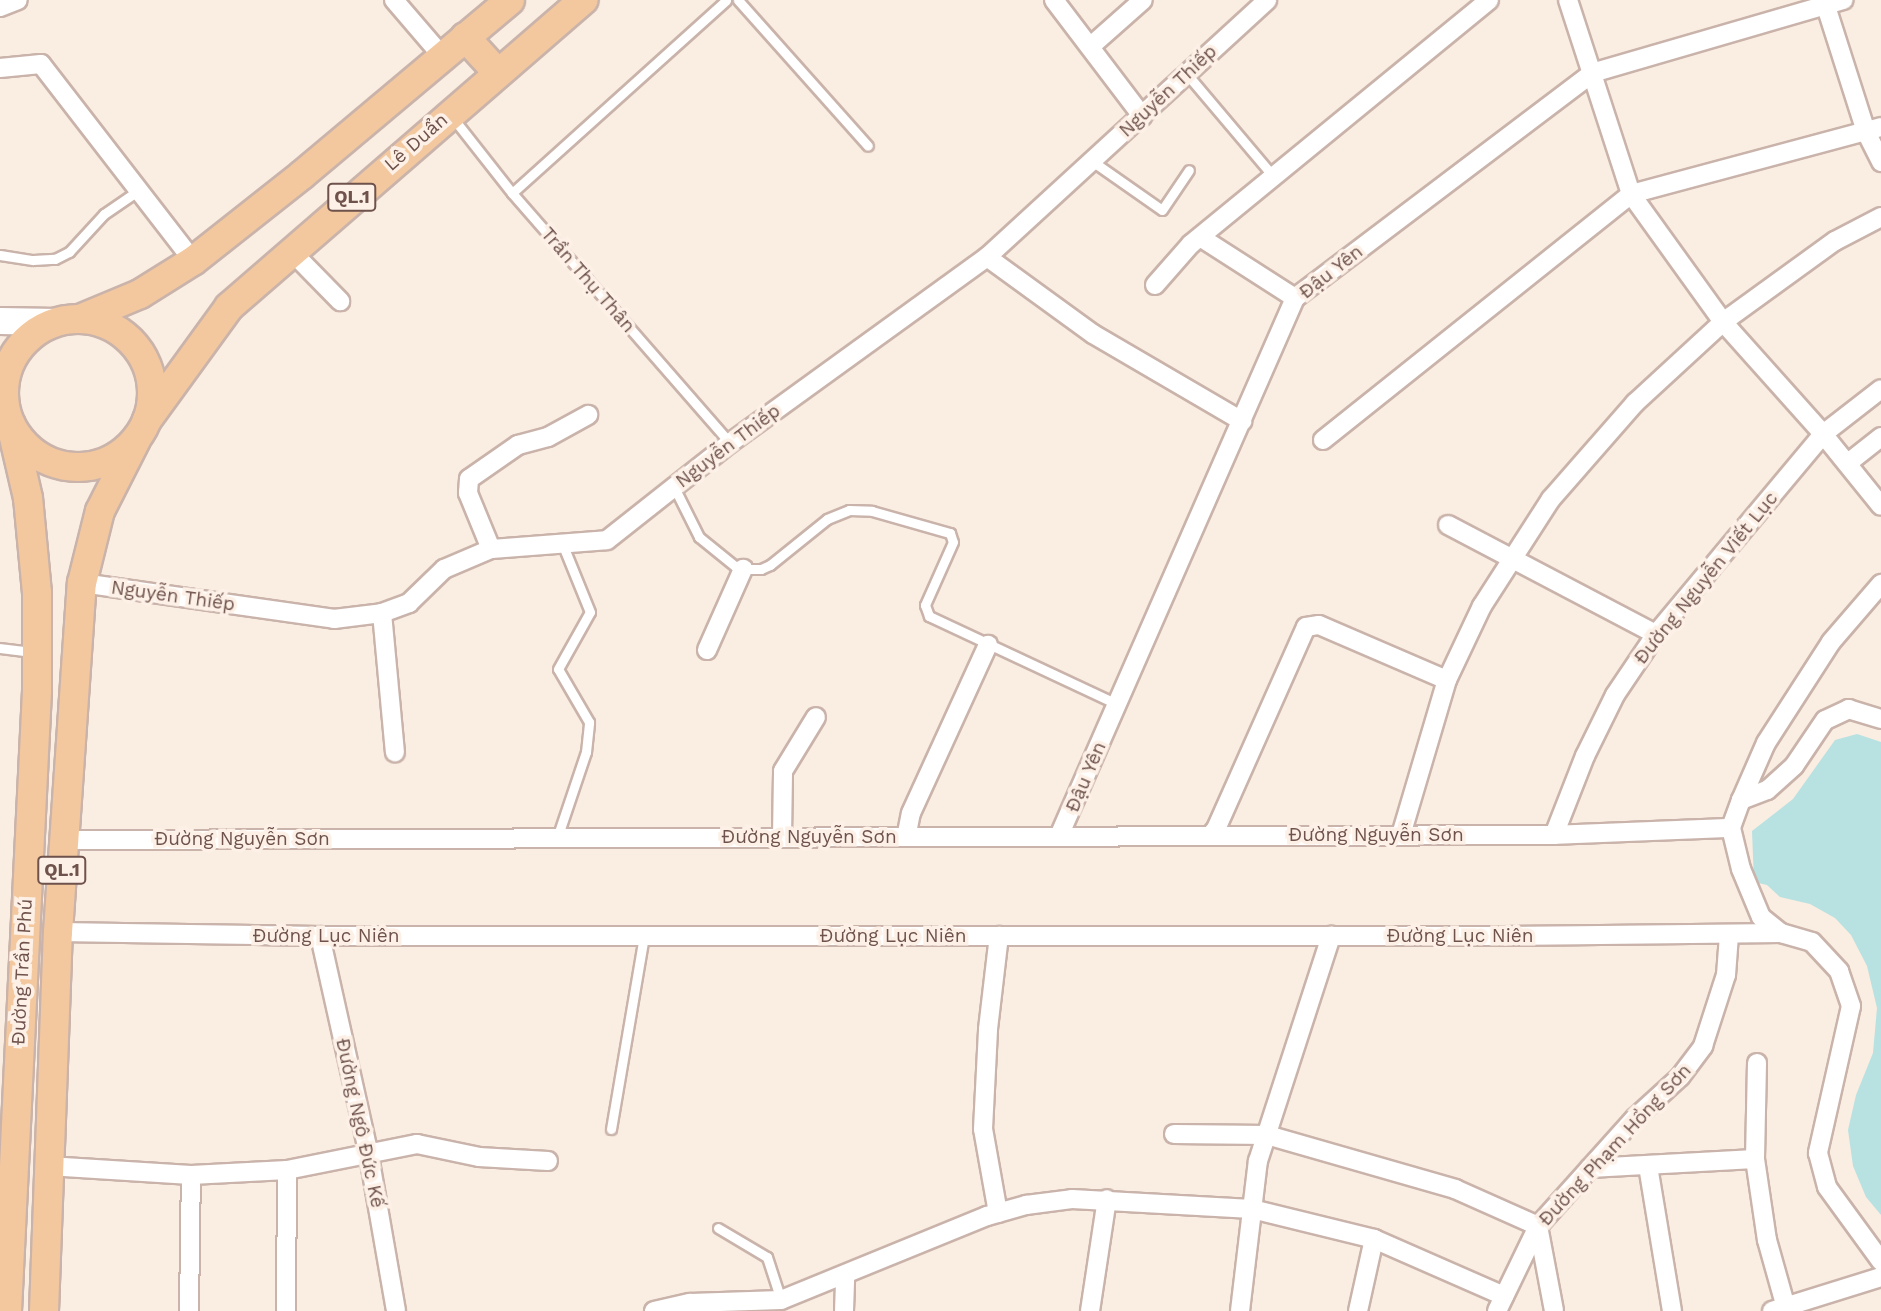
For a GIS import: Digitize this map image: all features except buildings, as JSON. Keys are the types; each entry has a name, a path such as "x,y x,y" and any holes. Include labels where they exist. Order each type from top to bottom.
{"main road":[{"name":"QL.1","path":"68,320 103,323 124,335 140,352 149,373 152,397 141,430 118,456 97,466 71,468 47,461 26,447 6,419 6,376 16,352 34,333 68,320 140,295 193,261 303,174 510,0"},
{"name":"Lê Duẩn","path":"141,430 229,307 584,0"},
{"path":"465,37 498,73"},
{"path":"0,321 68,320"},
{"name":"Đường Trần Phú","path":"6,419 27,498 37,593 37,652 7,1311"},
{"name":"Đường Trần Phú","path":"44,1311 58,932 82,583 100,511 141,430"},
{"path":"24,930 58,932"}],"street":[{"path":"0,7 18,0"},
{"path":"394,0 442,56"},
{"path":"1054,0 1142,116"},
{"path":"1090,46 1143,0"},
{"name":"Nguyễn Thiếp","path":"82,583 334,619 382,613 409,603 444,569 491,549 607,540 730,443 987,257 1267,0"},
{"path":"1155,285 1200,237 1489,0"},
{"path":"1568,0 1631,194 1723,322 1848,463 1881,506"},
{"name":"Đậu Yên","path":"1059,836 1295,298 1592,73 1825,2 1844,0"},
{"path":"1825,2 1874,130 1881,162"},
{"path":"0,68 41,64 193,261"},
{"path":"1323,440 1631,194 1874,130"},
{"path":"1401,835 1447,680 1482,606 1511,557 1551,499 1597,445 1669,370 1723,322 1835,241 1881,218"},
{"path":"1200,237 1295,298"},
{"path":"292,252 340,301"},
{"path":"987,257 1093,334 1242,421"},
{"name":"Đường Nguyễn Viết Lục","path":"1554,835 1585,756 1615,695 1656,634 1823,434 1881,389"},
{"path":"491,549 468,493 469,479 518,445 548,437 588,415"},
{"path":"1848,463 1880,440"},
{"path":"1448,525 1656,634"},
{"path":"707,650 743,569"},
{"path":"1881,584 1831,642 1766,743 1731,828 1741,869 1761,917 1781,933 1812,942 1839,971 1851,1006 1818,1153 1827,1187 1881,1261"},
{"path":"382,613 395,752"},
{"path":"1210,836 1216,829 1306,627 1320,625 1447,680"},
{"path":"911,837 907,833 911,813 988,645"},
{"path":"1741,800 1767,790 1794,766 1825,720 1849,709 1881,719"},
{"path":"782,837 783,771 816,717"},
{"name":"Đường Nguyễn Sơn","path":"64,840 1554,835 1731,828"},
{"name":"Đường Lục Niên","path":"58,932 320,936 1781,933"},
{"name":"Đường Phạm Hồng Sơn","path":"1501,1303 1538,1226 1635,1118 1680,1077 1703,1046 1726,975 1729,935"},
{"name":"Đường Ngô Đức Kế","path":"320,936 369,1156 396,1311"},
{"path":"998,1213 983,1129 988,1028 999,936"},
{"path":"1240,1311 1258,1161 1331,936"},
{"path":"1757,1063 1755,1159 1767,1240 1782,1310 1881,1277"},
{"path":"1174,1134 1267,1135 1455,1189 1538,1226 1554,1311"},
{"path":"48,1166 191,1175 287,1170 369,1156 417,1144 479,1157 548,1161"},
{"path":"1590,1168 1755,1159"},
{"path":"1648,1166 1672,1311"},
{"path":"286,1311 287,1170"},
{"path":"189,1311 191,1175"},
{"path":"1090,1311 1107,1199"},
{"path":"654,1311 690,1303 782,1300 998,1213 1047,1202 1107,1199 1252,1209 1374,1238 1501,1303"},
{"path":"1357,1311 1374,1238"},
{"path":"844,1311 845,1275"}],"lane":[{"path":"512,193 726,0"},
{"path":"738,0 867,146"},
{"path":"1186,73 1273,176"},
{"name":"Trần Thụ Thân","path":"449,114 512,193 730,443"},
{"path":"1092,162 1162,210 1189,170"},
{"path":"0,255 33,260 62,256 74,247 104,214 139,190"},
{"path":"674,487 699,537 735,566 743,569 769,565 827,519 849,510 872,511 950,533 953,542 925,605 925,612 988,645 1117,704"},
{"path":"557,838 586,752 589,722 558,669 590,612 562,543"},
{"path":"0,648 37,652"},
{"path":"611,1129 644,936"},
{"path":"718,1228 767,1257 782,1300"}],"water":[{"path":"1857,734 1881,742 1881,1215 1866,1197 1853,1166 1848,1130 1856,1095 1873,1053 1877,1008 1867,966 1851,935 1835,918 1810,904 1780,897 1767,885 1754,882 1752,831 1793,799 1835,740"}]}
